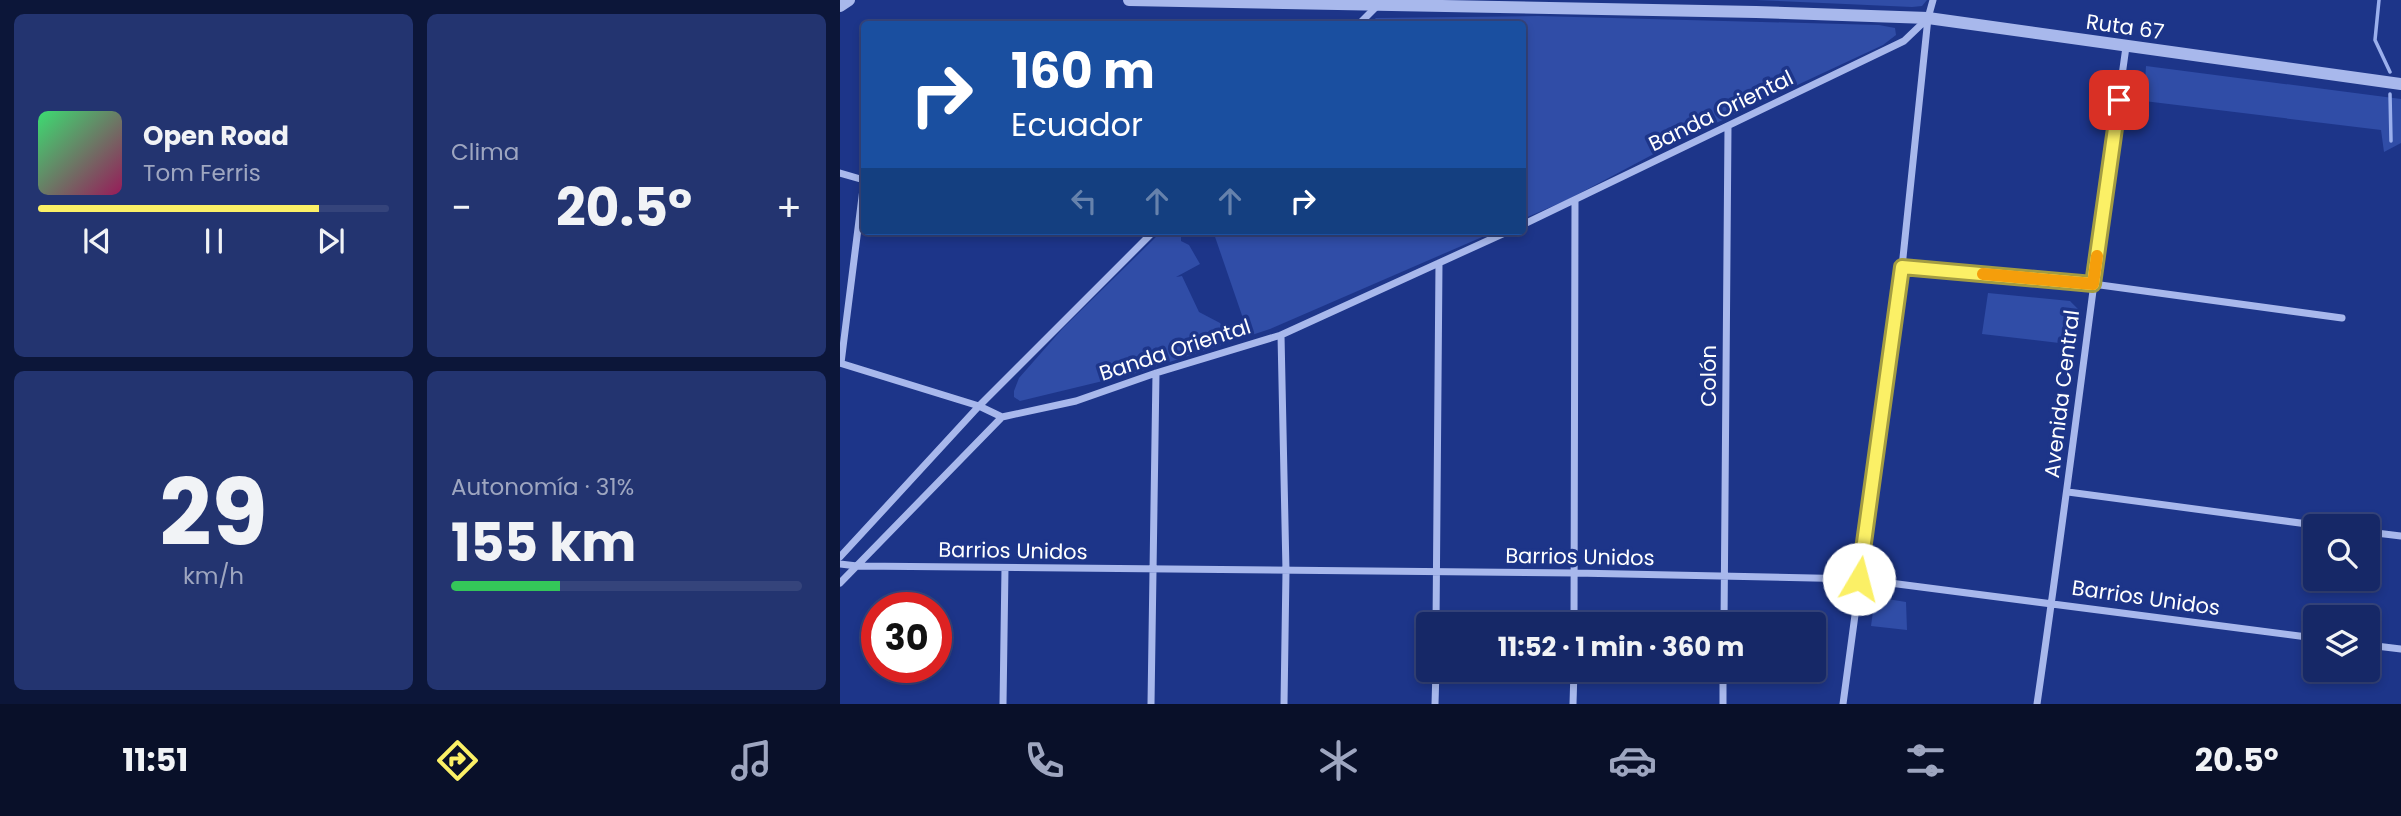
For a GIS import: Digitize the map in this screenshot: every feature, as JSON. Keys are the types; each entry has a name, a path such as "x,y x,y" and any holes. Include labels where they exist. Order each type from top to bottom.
{"street":[{"path":"840,6 849,0"},
{"name":"Ruta 67","path":"1129,0 1756,12 1928,18 2401,84"},
{"path":"1843,704 1902,267 1928,18 1933,0"},
{"path":"1362,21 1378,5"},
{"name":"Banda Oriental","path":"1526,223 1904,41 1928,18"},
{"name":"Avenida Central","path":"2037,704 2068,492 2126,47"},
{"name":"Colón","path":"1724,612 1728,127"},
{"path":"840,173 861,179"},
{"path":"1574,612 1575,201"},
{"path":"840,583 1002,416 979,406 841,363 861,204"},
{"path":"840,557 979,406 1150,235"},
{"name":"Banda Oriental","path":"1002,416 1076,401 1156,373 1281,335 1500,235"},
{"path":"1436,612 1439,263"},
{"path":"1902,267 2093,284 2342,318"},
{"path":"1281,335 1286,571 1284,704"},
{"path":"1152,704 1156,373"},
{"path":"2068,492 2303,523"},
{"path":"2380,533 2401,536"},
{"name":"Barrios Unidos","path":"840,564 1859,579 2303,636"},
{"path":"1003,704 1004,568"},
{"path":"2380,646 2401,649"},
{"path":"1435,704 1436,682"},
{"path":"1573,704 1574,682"},
{"path":"1723,682 1723,704"}],"shaded area":[{"path":"1755,0 1927,0 1922,6 1912,7"},
{"path":"1538,16 1879,25 1895,28 1896,35 1883,45 1682,139 1567,200 1526,218 1526,21 1372,21 1376,18"},
{"path":"2146,66 2401,99 2401,143 2384,152 2381,130 2144,101"},
{"path":"1158,235 1181,235 1181,241 1189,245 1200,264 1176,277 1182,276 1199,312 1220,323 1226,333 1236,334 1246,327 1214,235 1487,235 1270,329 1136,373 1020,401 1014,397 1019,378 1063,328"},
{"path":"1988,293 2070,301 2080,311 2076,345 1982,334"},
{"path":"1875,597 1906,602 1907,630 1871,626"}],"waterway":[{"path":"2379,0 2375,40 2390,72"},
{"path":"2390,94 2391,141"}],"slow traffic":[{"path":"1983,274 2093,284 2097,256"}],"route":[{"path":"1859,579 1902,267 2093,284 2119,100"}]}
